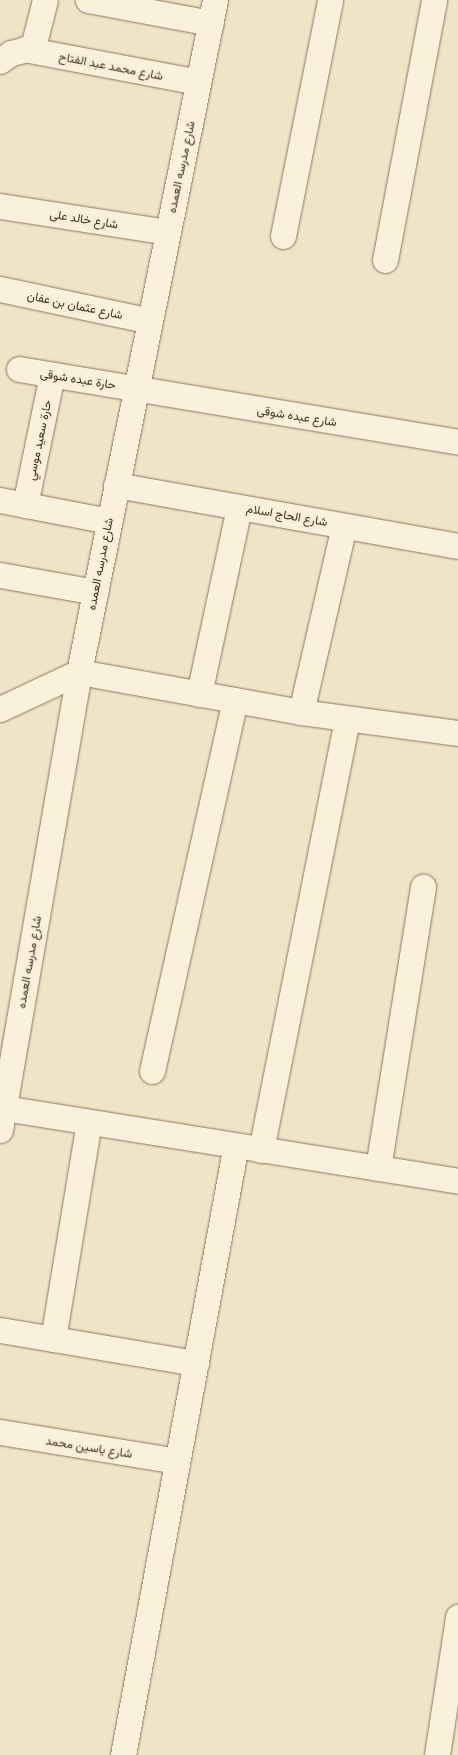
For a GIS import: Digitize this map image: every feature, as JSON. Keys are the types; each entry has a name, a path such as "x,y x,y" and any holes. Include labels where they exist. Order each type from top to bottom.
{"street":[{"path":"0,60 11,53 24,50 34,44 45,0"},
{"path":"88,0 213,11"},
{"path":"283,236 330,0"},
{"path":"385,260 434,0"},
{"name":"شارع مدرسه العمده","path":"2,1119 78,672 213,11"},
{"name":"شارع محمد عبد الفتاح","path":"24,50 198,82"},
{"name":"شارع خالد على","path":"0,206 168,232"},
{"name":"شارع عثمان بن عفان","path":"0,290 150,321"},
{"name":"حارة عبده شوقى","path":"19,369 136,389"},
{"name":"حارة سعيد موسي","path":"25,505 52,375"},
{"name":"شارع عبده شوقى","path":"136,389 458,442"},
{"name":"شارع الحاج اسلام","path":"116,485 458,546"},
{"path":"0,500 109,521"},
{"path":"199,694 239,507"},
{"path":"301,712 344,526"},
{"path":"0,575 95,592"},
{"path":"0,709 78,672 301,712 458,733"},
{"path":"152,1070 235,700"},
{"path":"261,1150 348,719"},
{"path":"378,1168 423,887"},
{"path":"2,1119 89,1122 458,1181"},
{"path":"53,1339 89,1122"},
{"path":"123,1755 236,1146"},
{"path":"0,1330 196,1363"},
{"name":"شارع ياسين محمد","path":"0,1432 177,1462"},
{"path":"437,1755 458,1617"}]}
